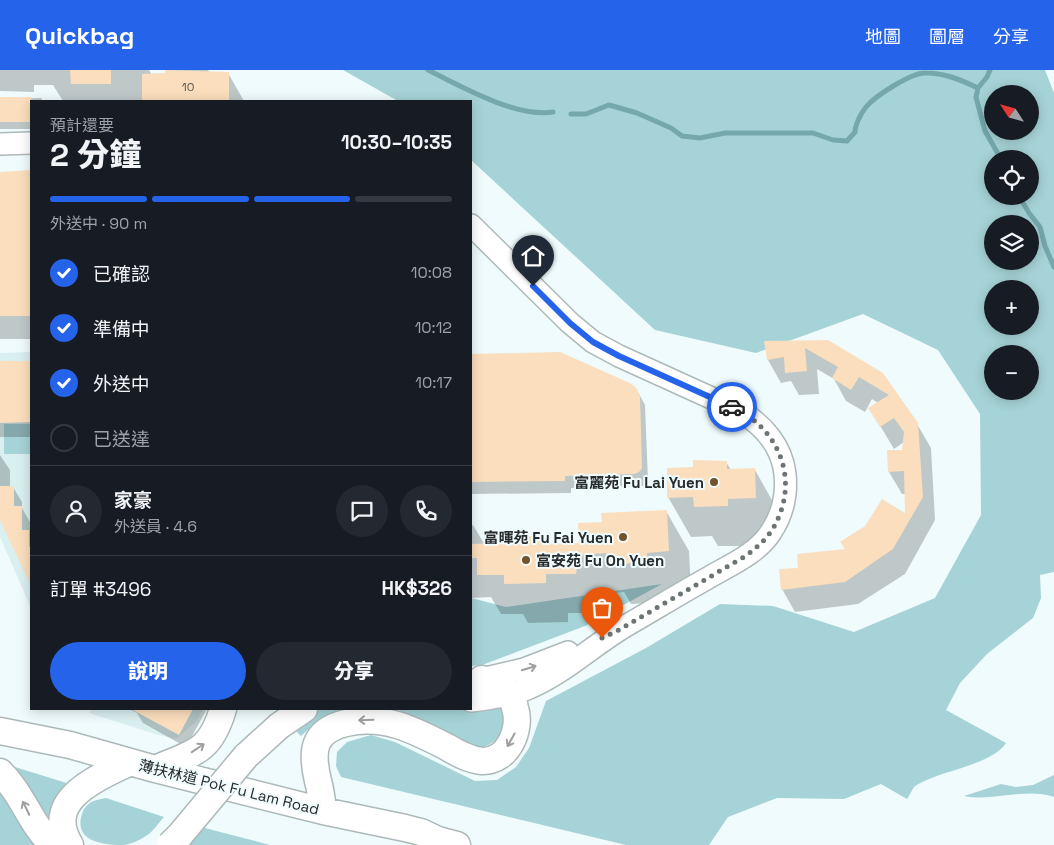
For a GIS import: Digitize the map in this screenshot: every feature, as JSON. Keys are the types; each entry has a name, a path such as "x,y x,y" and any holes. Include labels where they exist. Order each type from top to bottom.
{"main road":[{"path":"323,811 315,772 314,752 319,737 340,724 350,721 387,721 417,732 471,759 486,761 499,755 506,749 516,732 516,711 510,694 475,687"},
{"path":"155,769 202,747 214,733 223,710"},
{"path":"170,845 246,756 279,710"},
{"path":"246,756 279,726 303,710"},
{"name":"薄扶林道 Pok Fu Lam Road","path":"0,731 44,739 323,811 405,828 457,845"},
{"path":"70,845 63,824 65,811 70,799 90,782 130,762"},
{"path":"0,772 16,790 35,825 53,845"}],"street":[{"path":"0,144 30,143"},
{"path":"472,226 581,333 593,342 619,356 745,414 760,425 769,435 781,458 786,482 783,505 772,531 764,541 744,557 617,631 579,658 537,684 510,694"},
{"path":"475,687 540,664 617,631"}],"shaded area":[{"path":"343,70 1045,70 1054,93 1054,572 1040,575 1041,598 1033,618 987,654 960,683 946,710 1006,743 999,751 989,757 915,786 907,799 881,784 844,799 777,798 728,817 709,845 626,845 341,777 336,766 337,752 347,742 371,735 395,742 475,781 497,780 516,767 529,748 546,701 646,648 720,604 773,606 854,632 935,598 981,515 980,414 938,350 863,314 756,353 655,330 472,161 472,100 396,100"},
{"path":"30,352 30,606 0,537 0,353"},
{"path":"4,424 30,424 30,454 4,454"},
{"path":"662,584 585,626 482,665 472,666 472,598 506,607"},
{"path":"505,701 504,725 499,737 494,742 478,749 399,710 472,710"},
{"path":"90,710 202,710 197,721 176,739 89,713"},
{"path":"319,710 355,710 328,718 314,725 301,736 291,726"},
{"path":"2,763 73,785 59,842"},
{"path":"1054,775 1054,797 1032,793 987,797 964,796 1001,784 1016,787 1033,785"},
{"path":"0,789 36,845 0,845"},
{"path":"106,798 164,817 149,834 134,842 124,845 100,843 86,836 82,831 80,823 84,809 91,802"},
{"path":"201,827 270,845 187,845"}],"building":[{"path":"70,70 111,70 111,84 71,84"},
{"path":"165,70 229,72 229,100 142,100 142,74 165,73"},
{"path":"0,97 31,97 30,122 0,122"},
{"path":"30,170 30,316 0,316 0,172"},
{"path":"828,340 883,373 918,423 923,497 893,549 845,582 781,590 779,569 798,568 797,554 845,549 840,542 865,526 882,499 905,513 904,471 888,472 887,450 902,450 904,432 894,418 880,427 868,408 889,395 859,377 851,390 832,378 838,367 805,348 807,371 785,373 784,357 767,360 764,341"},
{"path":"560,352 632,384 637,389 640,397 642,468 634,474 565,476 565,481 472,482 472,354"},
{"path":"0,361 30,361 30,422 0,423"},
{"name":"富麗苑 Fu Lai Yuen","path":"693,460 727,461 727,469 755,468 756,498 728,499 728,506 694,507 693,497 667,498 667,468 693,467"},
{"path":"0,486 14,486 14,506 22,506 22,530 29,530 30,584 0,520"},
{"path":"667,510 669,551 647,553 648,562 607,565 606,553 580,555 580,549 576,574 546,574 546,583 504,584 504,575 477,575 477,558 472,558 472,544 503,543 503,536 546,536 546,544 579,543 578,523 602,522 601,513"},
{"path":"133,710 192,710 179,735"}],"waterway":[{"path":"428,70 472,92 506,106 538,113 553,112"},
{"path":"990,70 978,88 976,97 985,131 996,150"},
{"path":"571,114 586,114 609,105 637,113 671,128 682,136 700,138 725,133 813,133 833,140 847,141 855,132 860,116 866,107 885,91 912,76 926,73 940,74 978,88"},
{"path":"1024,205 1040,227 1045,246 1054,267"}],"way so far":[{"path":"602,638 744,557 764,541 772,531 783,505 785,495 786,482 781,458 769,435 760,425 732,407"}],"place":[{"name":"富麗苑 Fu Lai Yuen","path":"714,482"},
{"name":"富暉苑 Fu Fai Yuen","path":"623,537"},
{"name":"富安苑 Fu On Yuen","path":"526,560"}],"route":[{"path":"533,286 570,323 593,342 619,356 732,407"}]}
